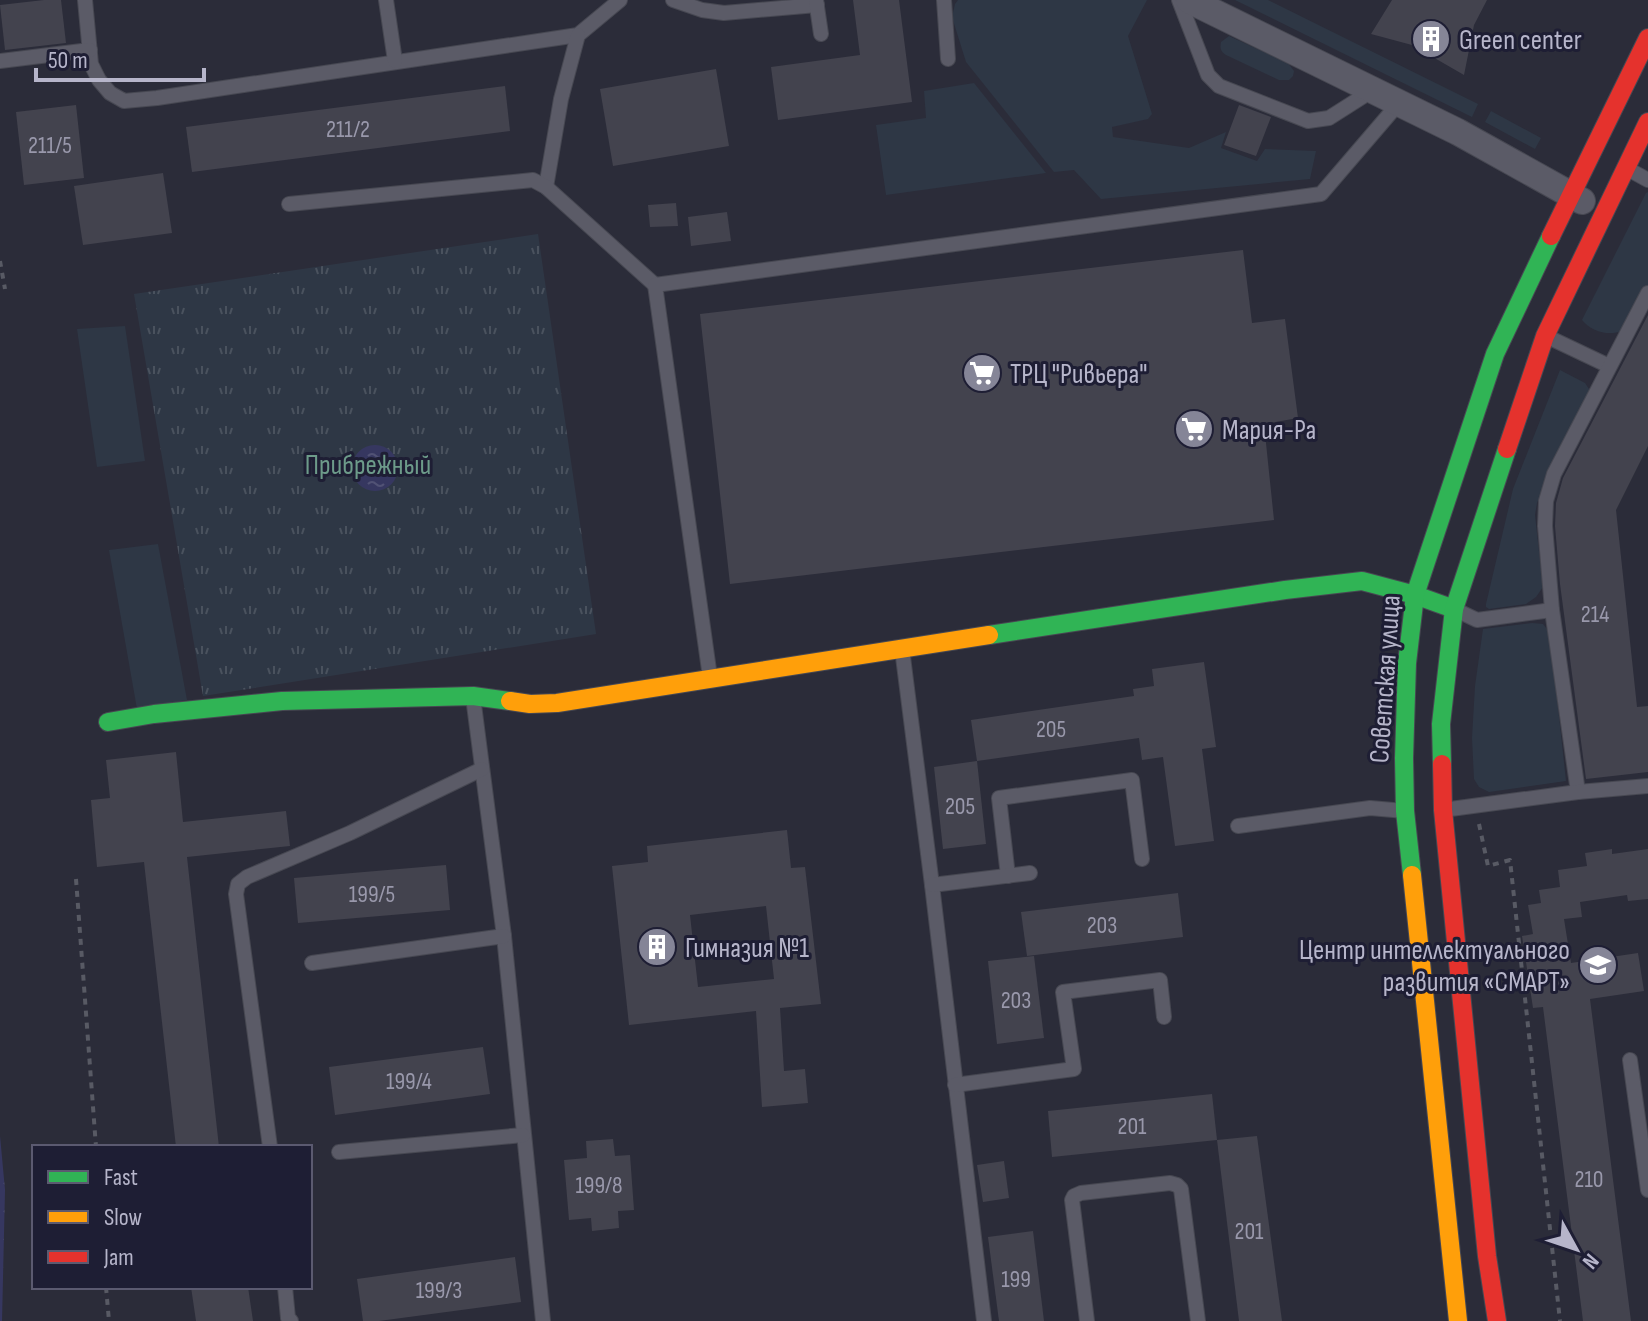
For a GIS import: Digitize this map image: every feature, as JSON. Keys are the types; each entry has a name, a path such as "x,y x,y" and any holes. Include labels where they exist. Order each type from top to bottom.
{"main road":[{"name":"Советская улица","path":"1497,1321 1424,810 1404,758 1407,663 1415,595 1495,354 1648,38"},
{"name":"Советская улица","path":"1458,1321 1424,810 1441,724 1454,609 1545,336 1648,122"},
{"path":"108,722 154,714 282,701 473,696 530,704 557,703 1285,590 1362,581 1454,609"}],"street":[{"path":"1189,0 1458,132 1603,212"}],"lane":[{"path":"85,0 91,64 110,93 124,101 578,35 620,0"},
{"path":"386,0 395,61"},
{"path":"673,0 702,10 724,13 816,2 821,34"},
{"path":"944,0 948,59"},
{"path":"1179,0 1208,75 1219,86 1308,121 1329,118 1373,90"},
{"path":"546,187 561,99 578,35"},
{"path":"0,61 90,50"},
{"path":"655,285 1321,194 1399,103"},
{"path":"1626,168 1648,180"},
{"path":"289,204 533,180 546,187 655,285 710,678"},
{"path":"1578,792 1552,610 1546,501 1554,474 1648,293"},
{"path":"1545,336 1609,366"},
{"path":"1454,609 1477,620 1552,610"},
{"path":"902,649 984,1321"},
{"path":"473,696 504,936 543,1321"},
{"path":"270,1145 236,894 238,884 247,877 350,833 482,769"},
{"path":"1008,876 999,798 1132,780 1142,859"},
{"path":"1238,826 1370,808 1424,810 1648,786"},
{"path":"932,885 1030,873"},
{"path":"312,963 504,936"},
{"path":"955,1085 1074,1069 1063,992 1160,980 1164,1017"},
{"path":"1630,1060 1648,1190"},
{"path":"339,1152 523,1135"},
{"path":"1087,1321 1072,1200 1074,1196 1170,1183 1181,1189 1198,1321"},
{"path":"285,1289 288,1318 291,1321"}],"path":[{"path":"0,261 5,289"},
{"path":"1488,866 1510,860 1560,1321"},
{"path":"76,879 96,1145"},
{"path":"106,1289 109,1321"}],"green space":[{"path":"958,0 1147,0 1128,36 1152,114 1148,119 1112,127 1113,137 1189,148 1226,132 1221,148 1257,161 1265,149 1316,151 1310,179 1101,199 1074,170 1054,172 966,62 952,17"},
{"path":"1235,0 1268,0 1478,104 1472,117"},
{"path":"1229,36 1288,63 1294,71 1293,76 1289,80 1279,80 1226,55 1221,49 1221,42"},
{"path":"974,83 1046,173 886,195 876,125 926,118 924,91"},
{"path":"1491,111 1541,138 1535,149 1485,122"},
{"path":"1648,192 1648,286 1622,331 1600,332 1582,320"},
{"name":"Прибрежный","path":"538,234 596,634 203,696 134,294"},
{"path":"125,326 145,461 97,467 77,329"},
{"path":"1560,370 1585,383 1589,397 1537,503 1535,515 1543,587 1526,604 1489,609 1486,604 1513,489"},
{"path":"158,544 187,700 137,709 109,550"},
{"path":"1543,624 1550,633 1566,781 1489,792 1479,787 1474,779 1472,738 1483,629"}],"water":[{"path":"375,445 391,452 398,468 391,484 375,491 359,484 352,468 359,452"},
{"path":"0,1136 5,1190 2,1321 0,1321"}],"building":[{"path":"61,0 66,43 5,50 0,5"},
{"path":"853,0 899,0 912,102 778,120 771,67 860,55"},
{"name":"Green center","path":"1392,0 1487,0 1474,25 1464,75 1412,45 1371,34"},
{"path":"716,69 729,146 613,166 600,89"},
{"path":"505,86 510,131 192,172 186,127"},
{"path":"76,105 84,178 24,185 16,112"},
{"path":"1239,105 1271,117 1256,156 1224,145"},
{"path":"163,173 172,233 83,245 74,186"},
{"path":"676,203 678,226 650,227 648,205"},
{"path":"727,212 731,241 691,246 688,217"},
{"name":"ТРЦ \"Ривьера\"","path":"1243,250 1252,323 1285,319 1298,418 1264,424 1274,520 730,584 700,314"},
{"path":"1648,315 1648,446 1616,510 1637,707 1648,706 1648,772 1586,779 1560,584 1556,503 1563,478"},
{"path":"1204,662 1216,747 1202,749 1214,841 1175,846 1163,757 1142,760 1139,738 977,761 971,720 1134,696 1133,689 1154,686 1152,669"},
{"path":"176,752 183,822 286,811 290,846 187,857 219,1145 176,1145 144,862 97,867 91,800 110,798 106,760"},
{"path":"977,761 986,844 943,849 934,767"},
{"name":"Гимназия №1","path":"787,830 791,868 805,867 821,1004 780,1008 784,1071 805,1069 808,1103 762,1107 756,1011 629,1025 612,866 648,862 647,846","holes":["766,906 774,979 698,987 690,915"]},
{"path":"1612,849 1612,854 1648,849 1648,899 1628,901 1627,895 1580,902 1582,917 1564,919 1571,963 1638,953 1644,991 1590,999 1631,1321 1583,1321 1543,1007 1533,1008 1522,936 1533,934 1528,905 1541,903 1539,890 1560,887 1558,870 1587,866 1585,853"},
{"path":"446,865 450,910 298,923 294,878"},
{"path":"1178,893 1183,937 1027,956 1021,912"},
{"path":"1034,956 1044,1038 997,1044 988,961"},
{"path":"483,1047 490,1094 335,1115 329,1067"},
{"path":"1212,1094 1217,1140 1052,1157 1048,1111"},
{"path":"1257,1136 1282,1321 1239,1321 1217,1140"},
{"path":"613,1139 615,1156 630,1155 634,1210 618,1211 619,1228 592,1231 591,1218 569,1220 564,1160 587,1158 586,1141"},
{"path":"1004,1161 1009,1198 983,1202 977,1165"},
{"path":"1033,1231 1044,1321 999,1321 988,1237"},
{"path":"515,1257 521,1302 363,1321 357,1279"},
{"path":"191,1289 248,1289 253,1321 196,1321"}],"traffic: fast":[{"path":"1412,875 1405,811 1404,758 1407,663 1415,595 1495,354 1551,236"},
{"path":"1442,764 1441,724 1454,609 1507,449"},
{"path":"989,635 1362,581 1454,609"},
{"path":"108,722 154,714 282,701 473,696 510,701"}],"traffic: slow":[{"path":"510,701 557,703 989,635"},
{"path":"1412,875 1458,1321"}],"traffic: jam":[{"path":"1551,236 1648,38"},
{"path":"1507,449 1545,336 1648,122"},
{"path":"1442,764 1443,810 1487,1256 1497,1321"}],"place":[{"name":"Green center","path":"1431,39"},
{"name":"ТРЦ \"Ривьера\"","path":"982,373"},
{"name":"Мария-Ра","path":"1194,429"},
{"name":"Гимназия №1","path":"657,947"},
{"name":"Центр интеллектуального развития «СМАРТ»","path":"1598,965"}]}
